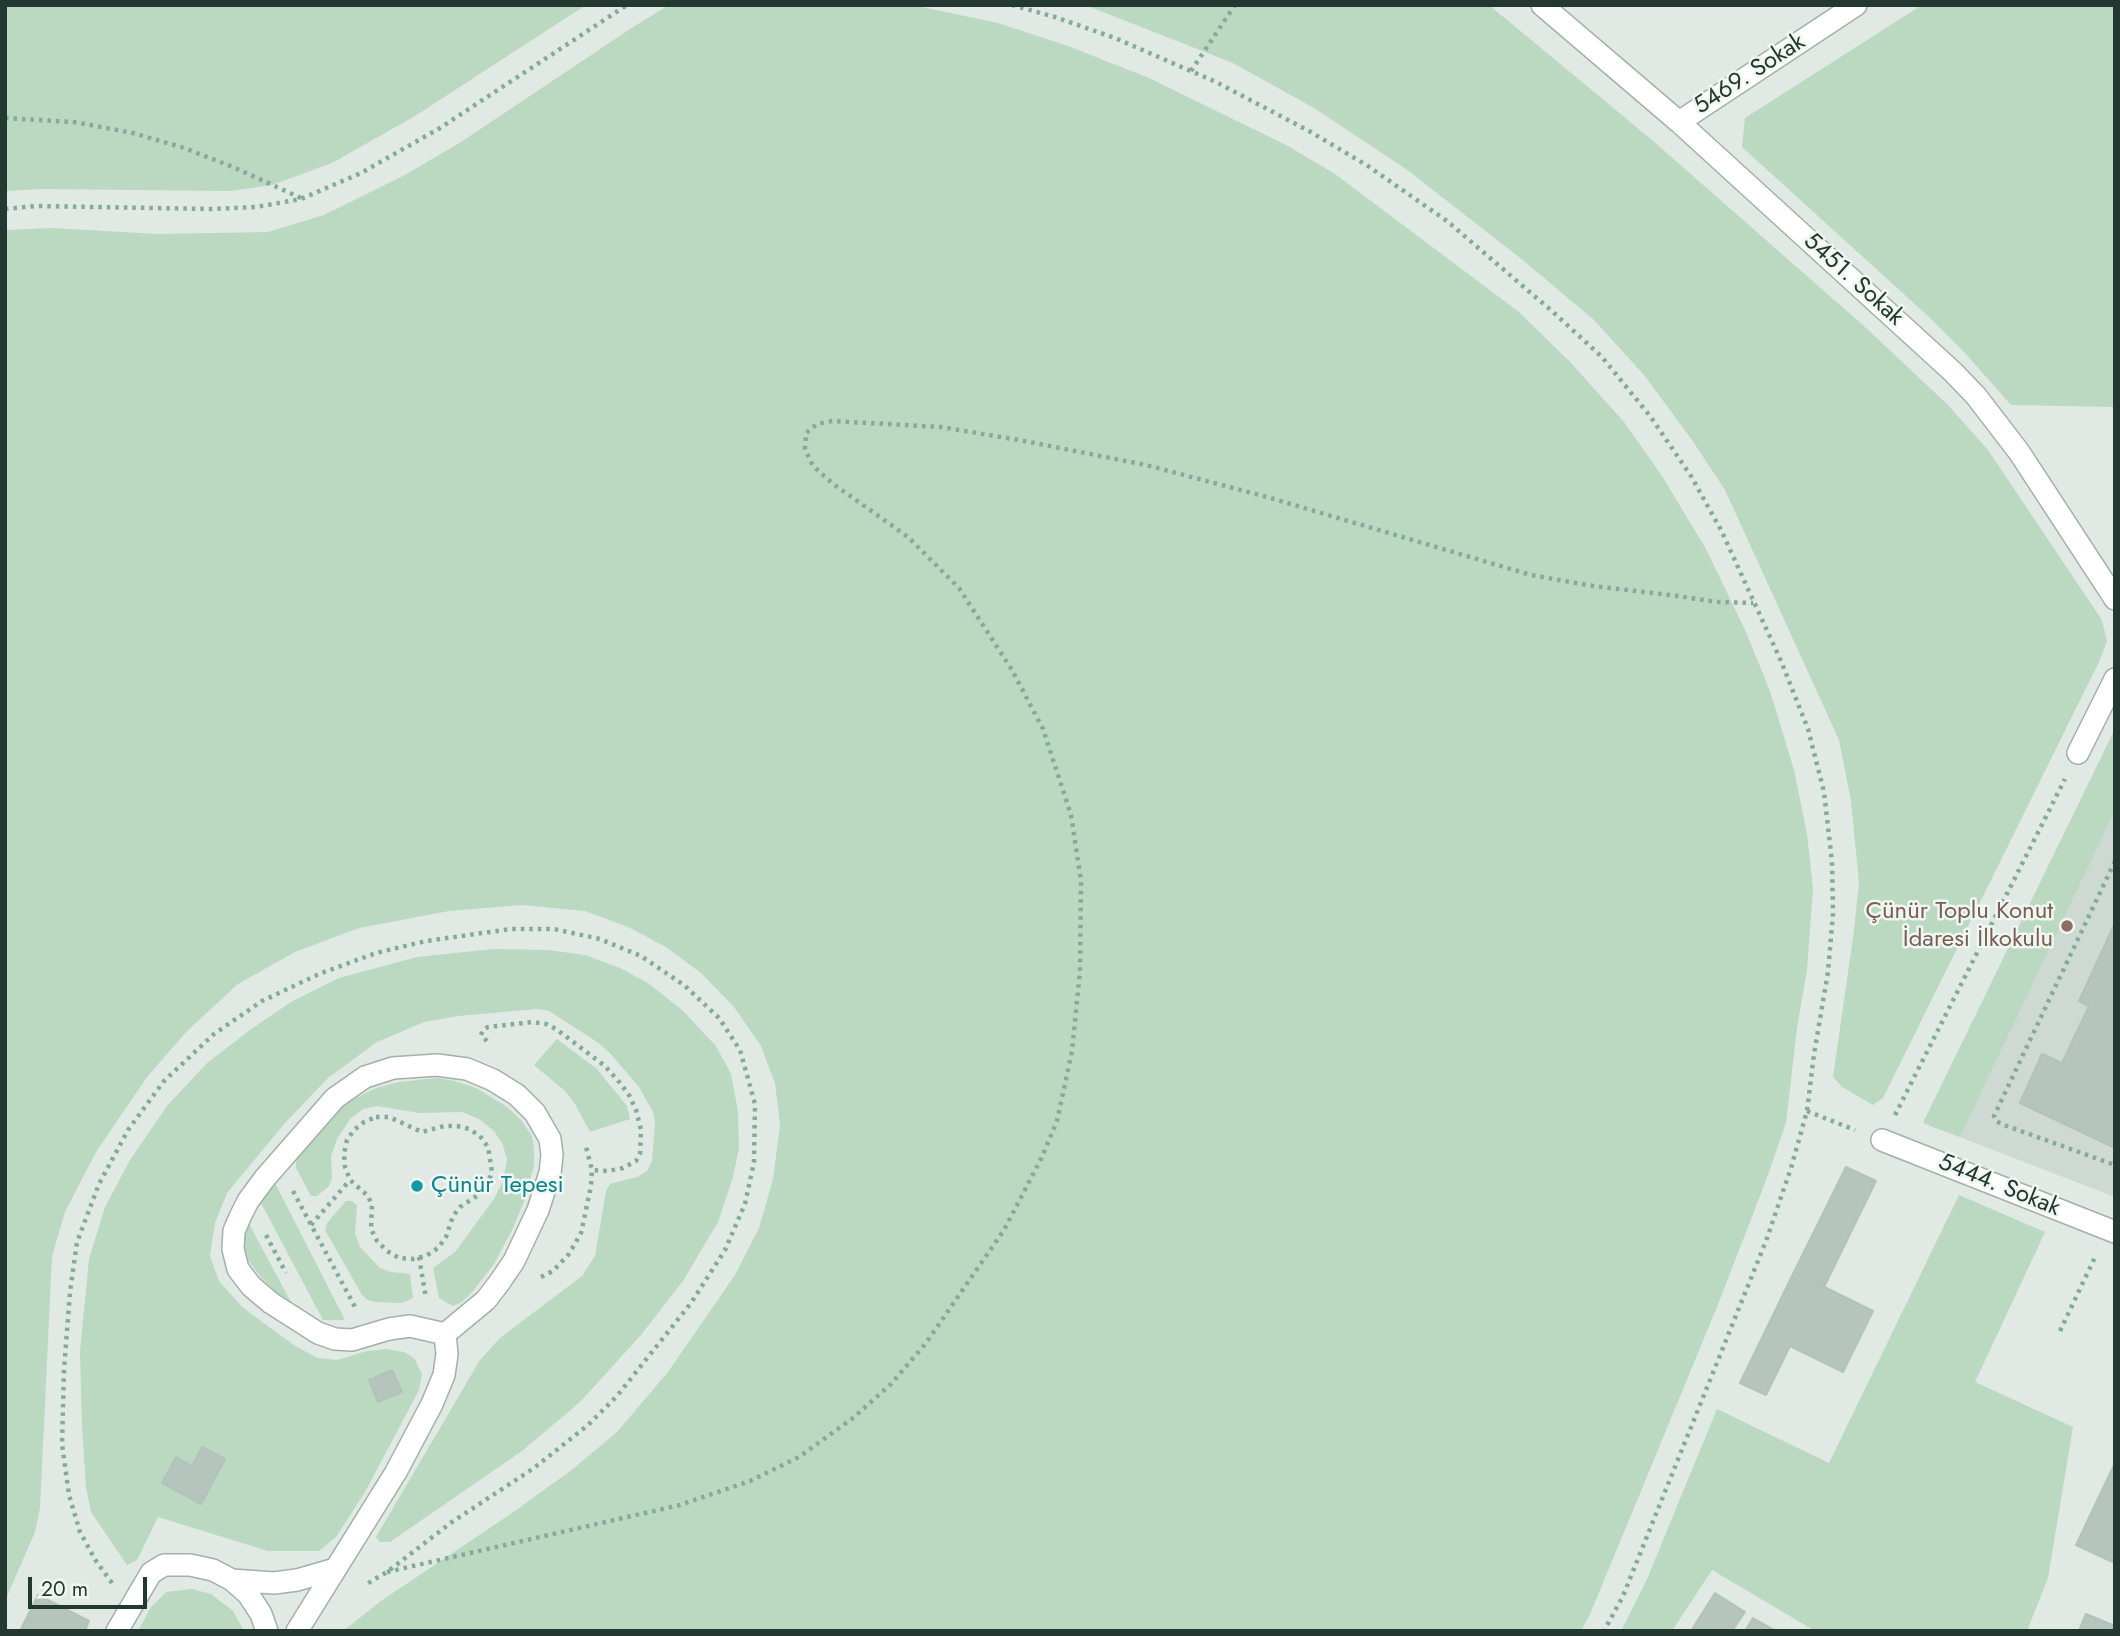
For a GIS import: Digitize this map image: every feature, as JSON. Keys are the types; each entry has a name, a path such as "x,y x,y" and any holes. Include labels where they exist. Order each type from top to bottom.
{"street":[{"name":"5451. Sokak","path":"1542,5 1679,122 1976,396 2019,452 2115,599"},
{"name":"5469. Sokak","path":"1679,122 1856,5"},
{"path":"2078,753 2115,679"},
{"path":"437,1065 467,1069 493,1080 517,1095 535,1113 550,1139 550,1173 538,1210 514,1261 486,1300 445,1334 410,1326 352,1340 335,1339 318,1333 271,1303 251,1286 238,1269 233,1249 234,1231 248,1201 278,1162 335,1098 365,1077 393,1068 437,1065"},
{"name":"5444. Sokak","path":"1882,1140 2112,1231"},
{"path":"297,1631 396,1472 432,1404 444,1375 447,1354 445,1334"},
{"path":"117,1631 151,1573 164,1565 190,1565 213,1570 232,1580 248,1594 261,1614 267,1631"},
{"path":"232,1580 272,1583 297,1580 335,1569"}],"path":[{"path":"5,209 36,206 245,208 302,198 361,173 440,128 627,5"},
{"path":"1012,5 1115,38 1216,82 1310,131 1368,166 1447,221 1602,357 1650,415 1691,476 1721,530 1781,660 1808,729 1824,792 1831,851 1833,914 1828,972 1807,1111 1791,1168 1761,1254 1623,1596 1604,1631"},
{"path":"1191,71 1235,5"},
{"path":"5,118 74,122 133,133 221,162 302,198"},
{"path":"387,1572 680,1505 750,1481 799,1457 853,1418 891,1384 926,1343 1003,1230 1041,1159 1057,1121 1072,1051 1080,971 1081,881 1071,815 1043,729 1012,670 959,588 908,537 832,483 813,466 805,449 805,441 806,433 817,424 832,421 941,427 1019,440 1146,465 1267,497 1531,575 1716,602 1753,603"},
{"path":"1807,1111 1882,1140 2078,753"},
{"path":"2115,862 1994,1116 1996,1121 2004,1125 2115,1165"},
{"path":"130,1608 96,1561 80,1532 69,1495 62,1444 69,1292 76,1242 99,1184 128,1130 164,1081 214,1034 261,1001 319,974 376,953 426,941 511,929 554,929 600,939 641,956 684,985 719,1018 740,1050 755,1104 754,1162 745,1204 725,1250 691,1303 607,1406 588,1425 534,1468 452,1522 387,1572 343,1597 312,1606"},
{"path":"376,1117 389,1117 422,1132 444,1126 469,1129 480,1136 488,1147 492,1172 488,1183 480,1194 460,1207 453,1216 446,1237 438,1248 419,1257 399,1258 377,1241 371,1230 372,1205 368,1196 350,1180 345,1167 347,1140 364,1122 376,1117"},
{"path":"278,1162 370,1336"},
{"path":"311,1225 350,1180"},
{"path":"248,1201 286,1273"},
{"path":"2060,1331 2112,1231"},
{"path":"419,1257 426,1287 422,1328"}],"shaded area":[{"name":"Çünür Toplu Konut İdaresi İlkokulu","path":"2115,729 2115,1197 1923,1123"}],"green space":[{"path":"5,5 586,5 415,116 332,163 272,185 230,191 5,191"},
{"path":"669,5 912,5 998,23 1068,46 1149,78 1288,146 1335,174 1519,312 1571,363 1624,422 1662,476 1706,549 1745,630 1770,691 1794,770 1807,834 1813,889 1807,969 1786,1123 1717,1307 1581,1631 343,1631 381,1601 573,1469 617,1432 668,1372 735,1275 759,1228 773,1179 780,1125 775,1083 761,1046 734,1007 701,973 666,947 628,927 585,911 522,905 449,911 359,928 295,952 238,984 187,1031 147,1077 96,1152 65,1212 52,1256 40,1508 35,1532 5,1601 5,230 52,228 157,234 268,232 324,215 405,175 461,142"},
{"path":"1085,5 1489,5 1652,140 1865,327 1947,404 1988,450 2102,620 2107,641 1883,1098 1873,1105 1842,1087 1833,1077 1859,883 1851,801 1839,740 1725,490 1692,440 1644,375 1594,320 1524,261 1406,169 1314,108 1233,63"},
{"path":"1922,5 2115,5 2115,407 2011,405 1929,317 1742,147 1745,118"},
{"path":"2115,729 2115,810 1960,1137 1923,1123"},
{"path":"493,949 548,950 585,955 620,968 648,983 682,1010 716,1046 731,1074 738,1111 739,1148 733,1177 718,1222 683,1281 641,1335 580,1402 522,1451 390,1542 380,1542 376,1537 480,1360 500,1338 582,1276 595,1256 606,1191 610,1184 637,1177 647,1171 652,1161 655,1122 653,1112 639,1087 609,1052 549,1011 537,1009 424,1022 377,1042 328,1078 285,1123 227,1193 215,1223 210,1256 219,1281 242,1307 295,1346 318,1358 337,1360 367,1351 386,1349 404,1352 414,1358 422,1374 419,1390 365,1492 336,1537 319,1551 268,1551 158,1517 137,1560 127,1565 91,1512 86,1487 80,1351 89,1259 105,1207 130,1160 167,1106 207,1063 291,1002 339,978 417,957"},
{"path":"557,1039 597,1069 627,1106 630,1119 590,1132 565,1091 534,1065"},
{"path":"438,1078 476,1088 507,1107 521,1120 532,1136 534,1149 534,1166 513,1228 494,1264 473,1291 462,1302 453,1306 439,1298 433,1268 455,1252 494,1199 503,1181 507,1160 503,1145 494,1131 479,1119 462,1112 419,1113 378,1106 363,1109 350,1119 337,1139 331,1156 332,1179 329,1186 317,1196 311,1196 296,1168 296,1161 302,1149 336,1112 350,1101 376,1088 399,1082"},
{"path":"275,1183 345,1320 323,1320 261,1203"},
{"path":"1959,1195 2045,1232 1975,1382 2073,1427 2048,1578 2027,1631 1815,1631 1712,1570 1672,1631 1621,1631 1647,1579 1717,1409 1829,1463"},
{"path":"346,1201 357,1205 355,1233 360,1247 380,1268 410,1274 413,1298 402,1303 376,1302 362,1295 325,1230 327,1223"},
{"path":"248,1222 292,1304 259,1275 246,1257 243,1241"},
{"path":"192,1589 211,1594 233,1611 244,1631 138,1631 151,1607 166,1592"}],"building":[{"path":"2115,923 2115,1148 2020,1103 2042,1054 2062,1063 2089,1006 2079,1001"},
{"path":"1846,1167 1876,1181 1824,1287 1794,1272"},
{"path":"1794,1272 1873,1311 1843,1372 1790,1346 1766,1395 1740,1383"},
{"path":"392,1370 402,1392 378,1402 369,1380"},
{"path":"202,1447 225,1459 201,1504 162,1483 176,1457 192,1466"},
{"path":"2115,1463 2115,1563 2076,1545"},
{"path":"1715,1593 1745,1612 1732,1631 1691,1631"},
{"path":"38,1595 89,1621 85,1631 20,1631"},
{"path":"2086,1614 2115,1626 2115,1631 2079,1631"},
{"path":"1753,1618 1776,1631 1745,1631"}],"place":[{"name":"Çünür Toplu Konut İdaresi İlkokulu","path":"2067,926"},
{"name":"Çünür Tepesi","path":"417,1186"}]}
